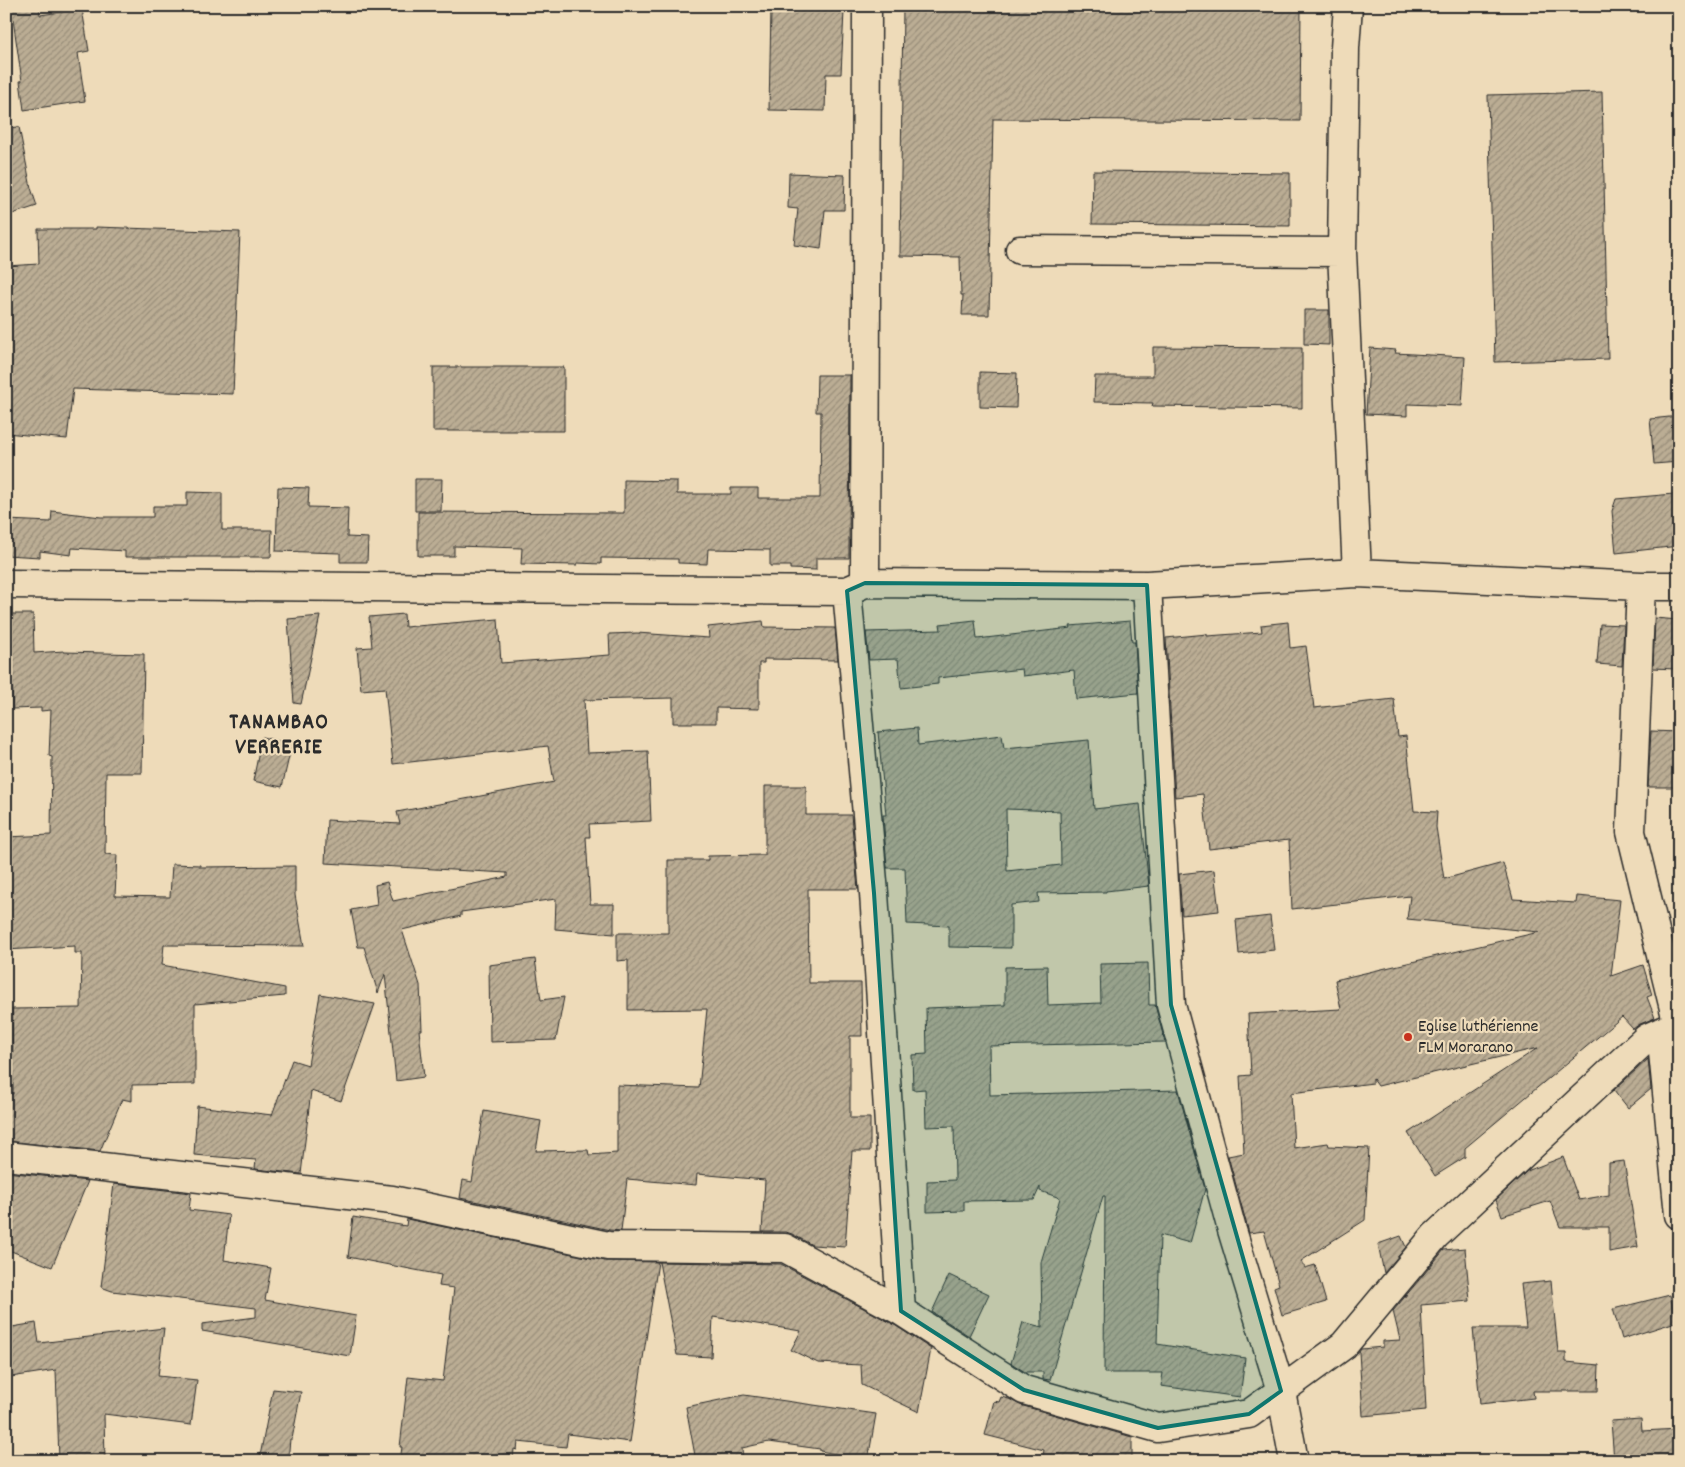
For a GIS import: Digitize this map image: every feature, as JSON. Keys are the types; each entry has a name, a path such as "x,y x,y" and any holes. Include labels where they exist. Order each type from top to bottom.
{"street":[{"path":"867,6 856,587 901,1310"},
{"path":"1348,6 1345,48 1342,252 1357,573"},
{"path":"1020,250 1342,252"},
{"path":"6,584 856,587 1147,584 1357,573 1641,586 1679,586"},
{"path":"1147,584 1170,1005 1232,1230 1280,1391 1294,1461"},
{"path":"1641,586 1631,832 1673,1027 1679,1214"},
{"path":"6,1156 392,1200 608,1246 785,1248 901,1310 1024,1390 1158,1428 1249,1414 1344,1345 1435,1236 1647,1038 1673,1027"}],"highlighted area":[{"path":"865,583 1147,585 1171,1005 1281,1391 1249,1414 1158,1428 1024,1390 901,1311 874,893 847,591"}],"building":[{"path":"11,6 39,6 40,15 82,9 89,51 78,53 85,101 24,110 20,81 22,81"},
{"path":"903,6 1301,6 1300,121 993,119 989,315 962,315 963,295 961,295 960,257 900,256"},
{"path":"771,10 844,11 841,74 826,74 825,111 769,110"},
{"path":"1602,92 1608,359 1495,362 1488,95"},
{"path":"19,127 31,188 37,206 6,216 6,128"},
{"path":"1093,171 1290,173 1290,226 1092,224"},
{"path":"789,173 845,175 844,210 825,210 821,249 794,245 798,209 788,208"},
{"path":"96,227 240,232 233,394 73,389 67,439 6,433 6,266 39,264 38,229 96,229"},
{"path":"1304,310 1329,310 1329,345 1304,344"},
{"path":"1153,347 1302,348 1302,408 1152,406 1153,403 1094,402 1095,376 1153,376"},
{"path":"1370,348 1396,350 1395,353 1465,357 1462,406 1407,404 1407,416 1366,414"},
{"path":"433,367 564,367 564,431 433,431"},
{"path":"980,372 1017,373 1016,408 980,407"},
{"path":"817,375 850,375 849,558 816,558 816,570 790,569 790,566 770,566 770,550 708,549 707,564 678,563 678,559 601,558 601,564 521,564 522,548 454,546 454,556 418,556 418,512 624,513 624,480 677,481 677,494 731,494 731,488 758,488 758,498 820,498 821,412 816,412"},
{"path":"1679,416 1679,462 1654,464 1650,419"},
{"path":"415,479 442,479 441,511 415,511"},
{"path":"278,487 309,488 308,507 348,508 347,537 368,538 367,562 340,562 340,553 276,551"},
{"path":"187,492 222,493 222,530 272,530 271,557 125,557 125,551 72,548 71,555 40,551 40,557 6,555 7,520 51,522 52,511 101,517 153,517 153,506 187,506"},
{"path":"1674,494 1679,546 1616,553 1612,511 1616,499"},
{"path":"6,614 33,614 34,653 64,651 144,654 142,773 106,773 105,854 117,855 115,896 170,897 172,864 200,865 200,867 295,866 295,895 304,946 164,945 162,965 285,988 285,996 195,1004 195,1084 132,1085 132,1101 122,1099 100,1151 6,1141 6,1094 13,1094 12,1009 81,1008 82,953 75,953 75,946 6,950 6,837 51,835 52,757 49,756 51,710 41,711 41,708 12,709 12,657 6,657"},
{"path":"404,614 405,627 498,619 501,663 610,655 609,634 637,633 709,638 708,627 763,621 764,627 835,628 838,660 764,659 764,663 759,663 759,709 716,708 716,723 673,723 673,698 584,700 587,753 648,751 651,821 589,824 590,837 586,837 590,904 614,904 614,934 555,929 556,899 461,912 461,916 402,930 420,985 422,1030 419,1030 424,1077 396,1081 385,974 378,993 364,947 358,947 351,910 377,905 375,885 387,882 393,901 507,877 507,873 325,863 327,820 400,824 397,812 554,782 548,746 393,764 385,688 361,690 357,648 372,647 369,617"},
{"path":"320,616 301,704 294,703 288,619"},
{"path":"1655,618 1678,620 1675,669 1653,668"},
{"path":"975,620 977,639 1071,628 1070,626 1130,621 1132,642 1135,642 1138,693 1076,699 1074,670 1023,676 1022,669 938,678 938,684 901,688 898,659 869,660 866,632 941,630 940,624"},
{"path":"1288,622 1290,648 1306,646 1314,708 1394,699 1398,737 1406,736 1414,811 1437,812 1436,827 1444,879 1503,863 1513,899 1576,903 1577,896 1620,900 1611,976 1643,965 1652,995 1647,997 1655,1018 1633,1029 1622,1017 1465,1148 1465,1157 1435,1176 1408,1133 1538,1048 1378,1086 1373,1079 1373,1083 1291,1093 1294,1148 1328,1143 1329,1146 1369,1148 1365,1220 1301,1261 1305,1268 1315,1265 1326,1302 1282,1315 1274,1287 1279,1285 1264,1231 1249,1233 1228,1156 1244,1153 1240,1076 1251,1075 1248,1014 1341,1009 1335,980 1539,932 1407,919 1410,896 1292,909 1289,840 1209,849 1203,794 1175,797 1166,638 1262,632 1261,625"},
{"path":"1600,624 1624,625 1622,666 1597,664"},
{"path":"917,728 918,745 1002,735 1004,748 1089,740 1094,809 1140,804 1149,886 1106,892 1038,893 1039,902 1011,905 1011,948 949,947 949,926 907,924 905,868 887,868 883,815 886,815 878,732","holes":["1006,809 1060,811 1061,865 1007,871"]},
{"path":"1651,731 1679,732 1679,787 1648,787"},
{"path":"262,737 292,744 282,787 253,781"},
{"path":"765,786 806,786 806,815 851,815 858,889 808,889 809,983 861,983 862,1036 850,1036 850,1118 870,1118 870,1151 852,1151 845,1247 812,1245 786,1232 762,1232 765,1180 697,1174 696,1185 627,1179 621,1231 460,1198 463,1180 472,1182 484,1111 541,1121 536,1151 588,1150 589,1155 617,1153 617,1085 699,1088 707,1009 628,1010 628,960 617,961 617,933 668,933 668,860 708,860 708,856 765,855"},
{"path":"1214,870 1219,911 1182,915 1179,874"},
{"path":"1270,916 1274,950 1239,954 1236,920"},
{"path":"535,959 541,1000 564,997 556,1040 490,1042 489,965"},
{"path":"1148,963 1149,1005 1155,1005 1165,1042 989,1046 990,1095 1178,1090 1205,1189 1190,1243 1160,1235 1157,1344 1245,1358 1240,1397 1161,1386 1163,1373 1104,1373 1105,1196 1103,1196 1050,1380 1043,1379 1043,1372 1025,1372 1011,1363 1023,1322 1042,1327 1041,1262 1060,1198 1040,1191 1040,1187 1034,1200 964,1201 964,1211 927,1212 927,1181 955,1180 954,1126 926,1127 925,1089 913,1090 912,1055 927,1054 926,1008 1005,1005 1005,967 1047,966 1048,1005 1101,1003 1100,964"},
{"path":"320,994 375,1004 341,1101 311,1091 301,1174 255,1169 256,1160 194,1155 197,1106 272,1115 292,1060 308,1065"},
{"path":"1648,1059 1651,1089 1628,1108 1614,1090"},
{"path":"1563,1157 1579,1200 1609,1195 1609,1163 1624,1161 1638,1247 1609,1252 1609,1227 1560,1227 1550,1201 1502,1216 1496,1200 1527,1171"},
{"path":"6,1172 88,1181 52,1267 6,1249"},
{"path":"114,1184 191,1193 189,1210 229,1215 224,1260 271,1268 265,1300 356,1316 350,1356 202,1331 202,1324 256,1317 256,1308 112,1291 101,1287"},
{"path":"353,1217 406,1226 407,1219 605,1261 658,1262 630,1442 568,1434 566,1447 518,1442 517,1450 514,1449 513,1461 400,1461 408,1377 443,1381 454,1288 439,1286 441,1275 348,1257"},
{"path":"1401,1236 1406,1247 1384,1273 1378,1244"},
{"path":"1465,1248 1470,1301 1421,1305 1426,1410 1363,1416 1359,1352 1361,1349 1383,1347 1383,1341 1400,1340 1393,1311 1444,1250"},
{"path":"659,1262 781,1264 893,1324 931,1349 919,1412 862,1385 861,1365 818,1363 791,1350 801,1331 713,1317 711,1357 677,1355"},
{"path":"949,1275 989,1294 969,1336 932,1312"},
{"path":"1551,1281 1558,1352 1566,1352 1566,1362 1599,1365 1598,1391 1533,1391 1534,1398 1480,1404 1473,1328 1526,1328 1521,1284"},
{"path":"1670,1295 1676,1322 1622,1339 1613,1309"},
{"path":"36,1323 39,1343 164,1328 158,1376 197,1380 191,1425 104,1414 105,1461 59,1461 56,1370 11,1377 6,1345 6,1328"},
{"path":"273,1389 301,1392 292,1439 290,1439 288,1461 259,1461"},
{"path":"744,1395 876,1414 868,1460 820,1451 820,1449 769,1442 742,1448 743,1461 696,1461 686,1407"},
{"path":"1001,1397 1020,1405 1132,1437 1132,1461 1042,1461 1044,1450 985,1435 994,1401 999,1402"},
{"path":"1641,1419 1642,1431 1679,1429 1679,1461 1614,1461 1611,1421"}],"place":[{"name":"Eglise luthérienne FLM Morarano","path":"1408,1037"}],"district":[{"name":"TANAMBAO VERRERIE","path":"279,736"}]}
